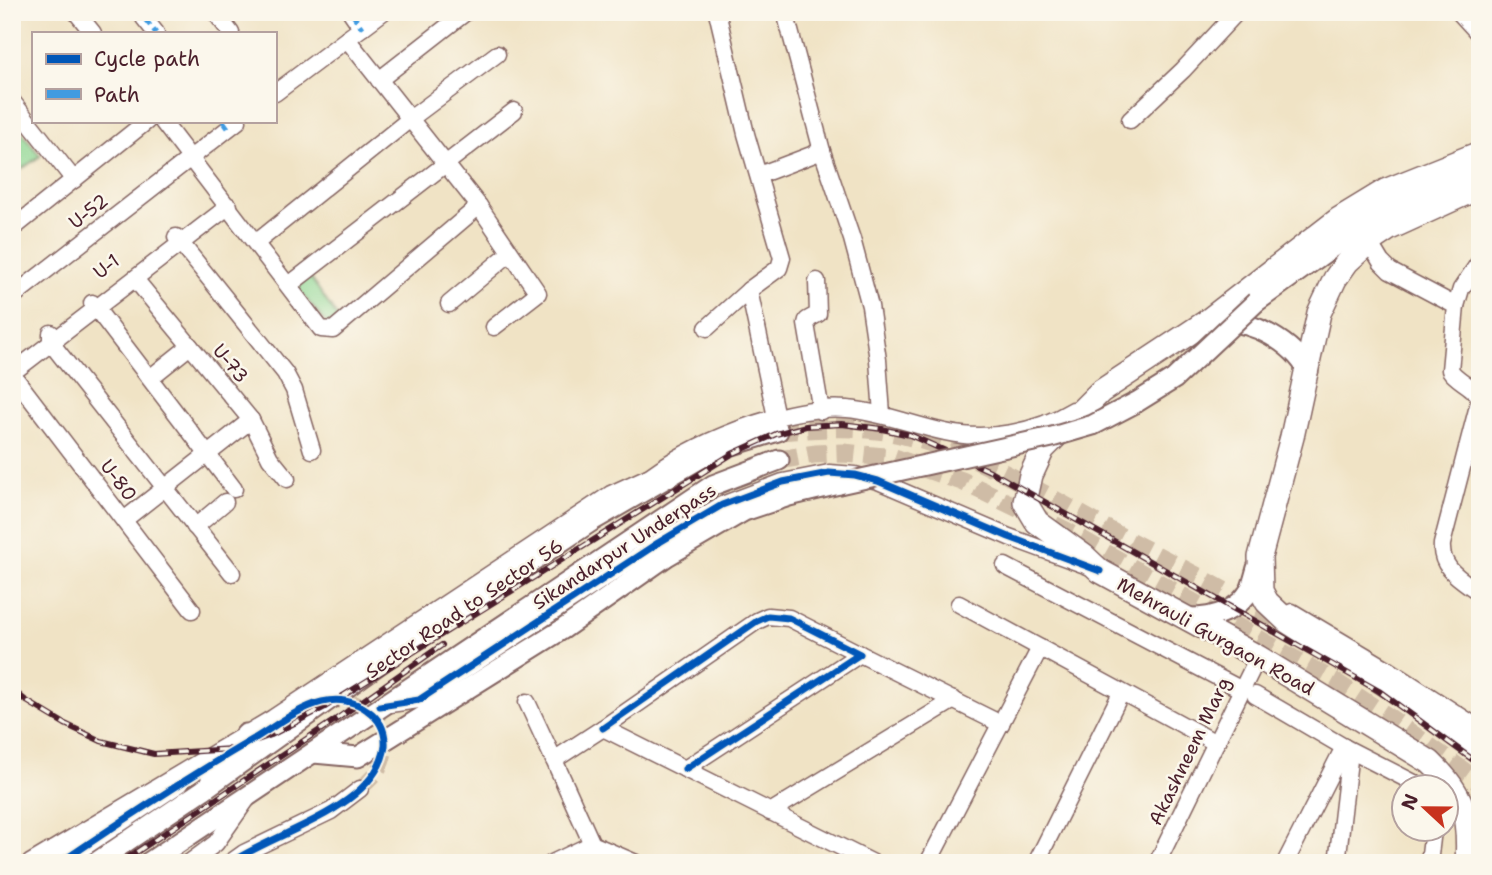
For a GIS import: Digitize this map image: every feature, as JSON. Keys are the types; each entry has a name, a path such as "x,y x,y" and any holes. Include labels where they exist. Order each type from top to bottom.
{"highway":[{"name":"Mehrauli Gurgaon Road","path":"1467,863 1475,832 1458,794 1447,778 1430,762 1258,657 1100,570 1037,522 1026,502 1031,475 1043,449 1100,392 1206,323 1339,219 1385,191 1480,153"},
{"path":"1480,187 1390,228 1347,262 1335,279 1319,313 1308,371 1260,557 1261,590 1267,602 1287,621 1429,712 1480,750"}],"main road":[{"path":"314,753 358,758 563,629 667,556 744,511 789,496 1052,437 1093,425 1174,379 1256,302 1345,238 1394,209 1480,170"},
{"path":"1206,323 1234,321 1262,331 1292,348 1308,371"},
{"name":"Sikandarpur Underpass","path":"592,521 713,451 777,424"},
{"name":"Sikandarpur Underpass","path":"380,706 713,485 779,460"},
{"name":"Sector Road to Sector 56","path":"95,863 201,781 592,521"},
{"path":"1189,618 1209,618 1229,610 1250,591 1260,557"},
{"path":"462,593 487,592"},
{"path":"148,863 247,799 380,706"},
{"path":"201,781 246,734"}],"street":[{"path":"76,12 92,32"},
{"path":"215,12 230,32"},
{"path":"351,12 362,28"},
{"path":"276,92 383,12"},
{"path":"379,80 466,12"},
{"path":"707,328 749,290 779,268 782,258 746,134 718,12"},
{"path":"785,12 822,150 852,239 870,306 882,414"},
{"path":"1130,120 1183,70 1237,12"},
{"path":"1459,12 1478,29"},
{"path":"144,18 155,32"},
{"path":"347,39 479,206 538,293 494,327"},
{"path":"257,242 410,119 497,54"},
{"path":"12,101 30,118"},
{"path":"289,285 514,111"},
{"path":"33,122 74,180"},
{"path":"12,229 145,122"},
{"path":"163,122 321,329 333,330 479,206"},
{"name":"U-52","path":"12,297 230,123"},
{"path":"759,175 822,150"},
{"name":"U-1","path":"14,370 51,338 227,203"},
{"path":"178,240 285,373 294,390 312,450"},
{"name":"U-1","path":"94,306 135,279 178,240"},
{"path":"1369,242 1390,271 1456,306"},
{"path":"449,304 510,253"},
{"path":"1480,261 1461,289 1456,306 1450,370 1479,395 1479,402 1441,555 1454,574 1480,593"},
{"name":"U-73","path":"135,279 251,420 270,458 287,479"},
{"path":"817,281 818,314 807,320 806,324 821,411"},
{"path":"749,290 777,424"},
{"path":"94,306 208,454 230,496 195,527"},
{"path":"51,338 232,573"},
{"path":"150,378 190,346"},
{"name":"U-80","path":"14,370 192,610"},
{"path":"30,863 284,711 611,494 648,477 700,446 821,411 845,409 882,414 947,433 982,437 1052,421 1100,392"},
{"path":"124,520 251,420"},
{"path":"380,706 419,700 658,543 722,505 783,482 829,473 878,481 1009,537 1100,570"},
{"path":"592,521 648,477"},
{"path":"1005,566 1248,692 1397,774"},
{"path":"1267,602 1293,612 1325,631 1480,729"},
{"path":"959,604 1216,743"},
{"path":"554,760 768,616 789,618 1001,724"},
{"path":"929,863 1041,649"},
{"path":"685,769 860,654"},
{"name":"Akashneem Marg","path":"1157,863 1216,743 1248,692 1258,657"},
{"path":"1036,863 1121,693"},
{"path":"769,813 954,700"},
{"path":"527,702 592,844 636,863"},
{"path":"603,728 873,863"},
{"path":"1285,863 1344,747"},
{"path":"1337,863 1349,760 1344,747"},
{"path":"60,863 201,781"},
{"path":"230,863 244,853 331,811 360,789"},
{"path":"189,863 216,843 247,799"},
{"path":"552,863 592,844"},
{"path":"1429,863 1431,844"}],"green space":[{"path":"12,119 40,156 12,176"},
{"path":"308,274 340,321 332,330 295,286"}],"tunnel":[{"path":"778,431 872,429 904,435 958,453 1036,490 1219,588 1282,625"},
{"path":"779,460 815,454 844,453 894,458 962,481 1066,531 1333,681 1480,783"},
{"path":"323,702 342,701 357,704 366,709 380,725 384,735 383,757 375,774 360,789"},
{"path":"237,749 293,716"}],"railway":[{"path":"12,689 65,724 101,741 154,754 232,749 271,735 325,707 732,454 776,434 806,426 842,424 910,435 990,471 1379,691 1480,765"},
{"path":"120,863 338,718 442,645"}],"marked path":[{"path":"351,12 362,28"},
{"path":"144,18 155,32"},
{"path":"224,122 228,128"}],"cycle path":[{"path":"380,706 419,700 658,543 722,505 783,482 829,473 855,475 878,481 1009,537 1100,571"},
{"path":"603,728 768,616 789,618 860,654 685,769"},
{"path":"60,863 179,784 304,709 322,702 340,700 357,704 375,717 383,730 385,746 378,768 364,786 321,816 230,863"}]}
